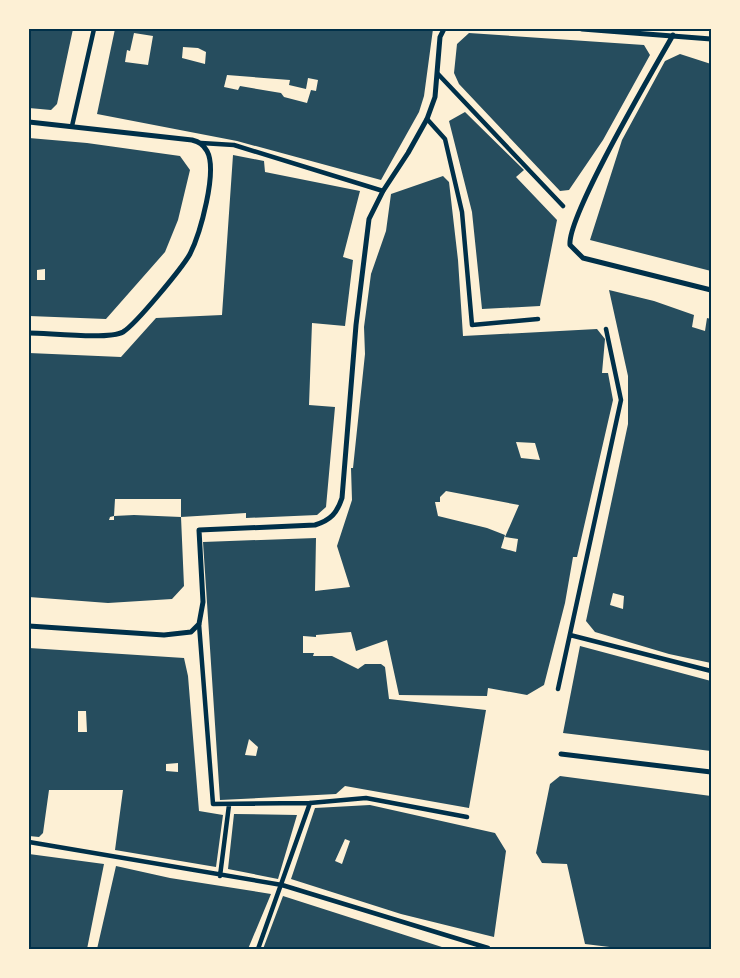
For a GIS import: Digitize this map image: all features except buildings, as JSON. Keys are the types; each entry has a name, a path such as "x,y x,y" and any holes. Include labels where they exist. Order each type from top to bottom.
{"street":[{"path":"72,126 94,29"},
{"path":"444,29 440,37 435,97 427,119 408,153 383,191 369,219 356,325 342,498 338,511 331,518 315,525 198,530 202,602 199,624 213,804 310,803 366,798 467,817"},
{"path":"582,29 711,40"},
{"path":"673,36 617,136 578,215 569,238 572,249 583,258 711,290"},
{"path":"438,74 563,206"},
{"path":"427,119 445,139 462,212 472,325 538,319"},
{"path":"29,122 201,143 234,145 383,191"},
{"path":"29,333 115,335 130,326 190,254 203,218 210,161 201,143"},
{"path":"558,689 621,400 606,329"},
{"path":"29,626 164,635 191,632 199,624"},
{"path":"570,635 711,671"},
{"path":"561,754 711,772"},
{"path":"258,949 310,803"},
{"path":"220,876 230,805"},
{"path":"29,842 113,855 220,876 282,885 488,948"}]}
